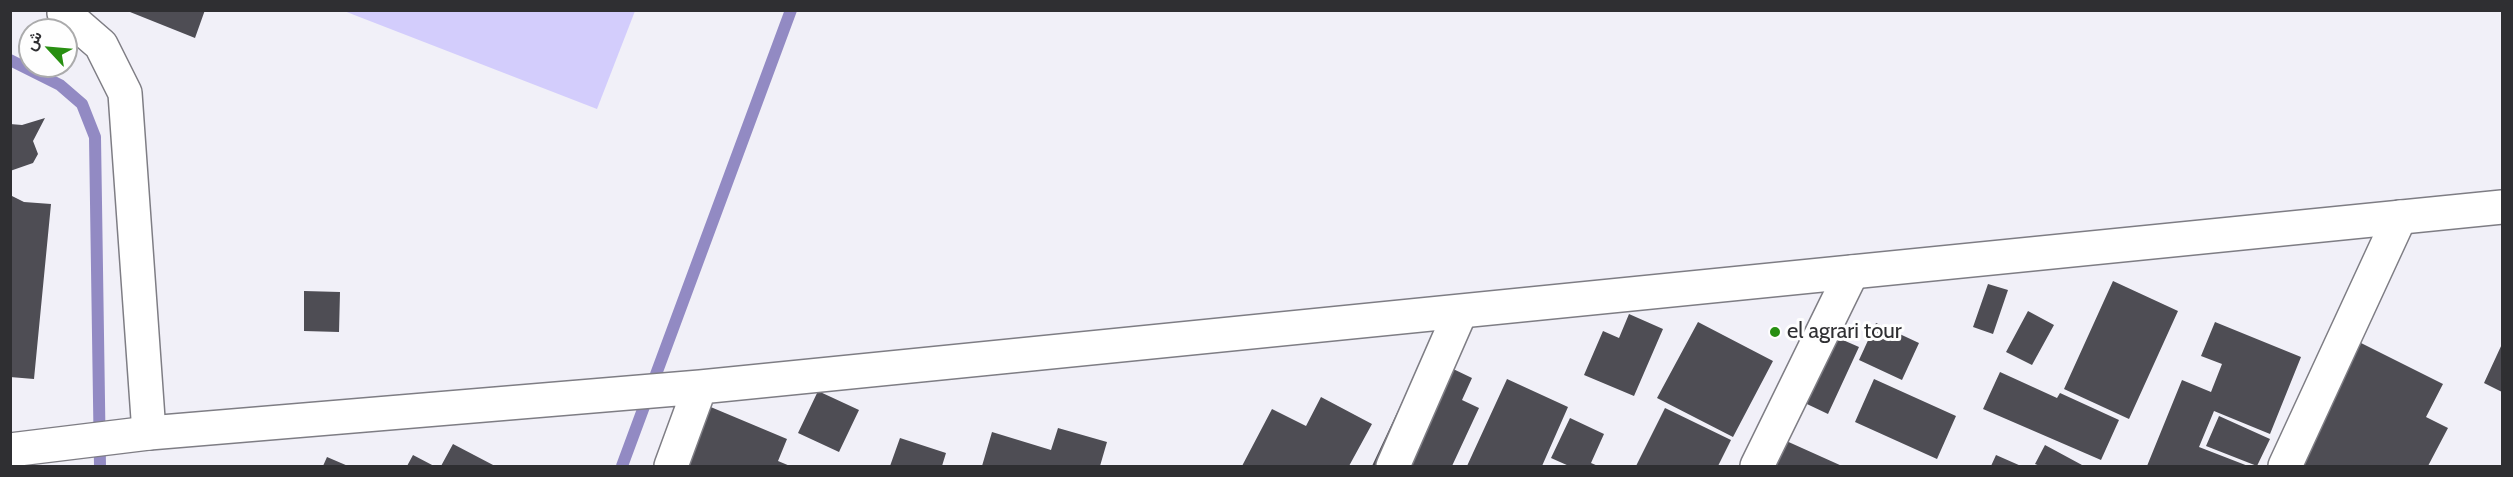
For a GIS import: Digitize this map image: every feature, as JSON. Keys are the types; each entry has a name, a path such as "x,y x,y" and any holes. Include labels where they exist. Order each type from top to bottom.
{"main road":[{"path":"60,11 100,45 125,93 138,434"},
{"path":"10,450 138,434 700,387 2502,207"},
{"path":"2285,466 2400,217"},
{"path":"1757,466 1852,272"},
{"path":"1393,466 1460,312"},
{"path":"671,466 700,387"}],"shaded area":[{"path":"344,11 635,11 597,109"}],"building":[{"path":"125,10 205,10 195,38"},
{"path":"45,118 33,141 38,154 33,163 10,171 10,124 22,125"},
{"path":"10,195 24,202 51,204 34,379 10,377"},
{"path":"2113,281 2178,311 2129,419 2064,389"},
{"path":"1988,284 2008,290 1993,334 1973,327"},
{"path":"304,291 340,292 339,332 304,331"},
{"path":"2028,311 2054,325 2032,365 2006,352"},
{"path":"1629,314 1663,329 1634,396 1584,375 1603,331 1619,338"},
{"path":"1698,322 1773,361 1733,437 1657,398"},
{"path":"2215,322 2301,357 2270,434 2214,411 2199,447 2248,466 2147,466 2182,380 2211,392 2222,364 2201,356"},
{"path":"1876,323 1919,343 1902,380 1859,360"},
{"path":"1820,330 1859,347 1828,414 1790,396"},
{"path":"2357,341 2443,384 2426,417 2448,428 2428,466 2306,466 2296,461"},
{"path":"2502,344 2502,392 2484,383"},
{"path":"1424,355 1472,378 1462,400 1479,408 1452,466 1372,466"},
{"path":"2000,372 2057,398 2060,393 2119,420 2101,460 1983,409"},
{"path":"1507,379 1568,407 1542,466 1467,466"},
{"path":"1874,379 1956,416 1937,459 1855,422"},
{"path":"818,391 859,410 839,452 798,433"},
{"path":"1321,397 1372,424 1349,466 1242,466 1272,409 1306,426"},
{"path":"694,400 787,439 778,461 790,466 666,466"},
{"path":"1665,408 1731,440 1718,466 1636,466"},
{"path":"2219,416 2270,439 2257,466 2206,446"},
{"path":"1570,418 1604,434 1591,463 1598,466 1569,466 1551,458"},
{"path":"1058,428 1107,442 1100,466 982,466 992,432 1051,450"},
{"path":"1773,435 1842,466 1758,466"},
{"path":"900,438 946,453 942,466 890,466"},
{"path":"453,444 495,466 441,466"},
{"path":"2045,445 2082,465 2040,466 2035,464"},
{"path":"413,455 434,466 407,466"},
{"path":"1996,455 2021,466 1991,466"},
{"path":"327,457 348,466 323,466"}],"waterway":[{"path":"622,466 791,10"},
{"path":"10,60 60,85 82,104 95,137 100,466"}],"place":[{"name":"el agrari tour","path":"1775,332"}]}
